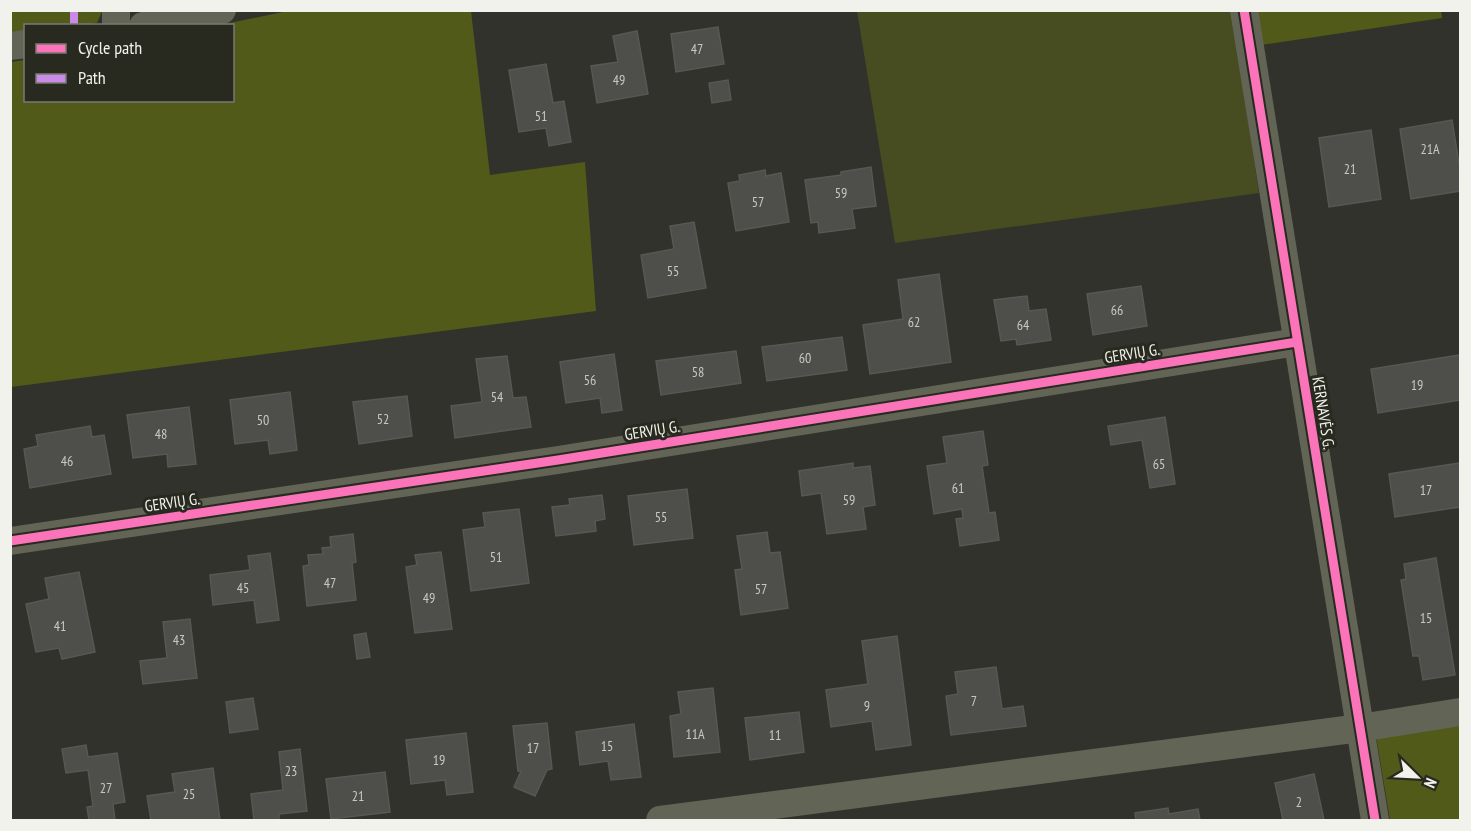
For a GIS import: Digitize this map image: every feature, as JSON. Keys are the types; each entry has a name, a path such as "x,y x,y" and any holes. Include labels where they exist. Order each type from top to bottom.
{"street":[{"path":"153,24 222,10"},
{"name":"KERNAVĖS G.","path":"1244,10 1375,820"},
{"name":"GERVIŲ G.","path":"10,541 558,460 1297,342"},
{"path":"660,820 1360,728 1461,712"}],"green space":[{"path":"293,10 471,11 490,175 585,162 596,311 11,387 11,62 24,60 24,102 234,102 234,24 225,24"},
{"path":"1441,10 1442,18 1261,45 1257,11"},
{"path":"10,11 102,11 97,23 24,24 24,31 11,32"},
{"path":"857,11 1232,11 1259,193 895,243"},
{"path":"1460,723 1460,820 1390,820 1376,736"}],"building":[{"path":"718,27 724,64 676,72 671,34"},
{"path":"637,31 648,94 597,103 591,66 618,62 613,36"},
{"path":"546,64 553,103 564,101 571,142 549,146 546,128 519,132 509,70"},
{"path":"728,80 731,100 712,103 709,83"},
{"path":"1452,120 1460,170 1460,191 1411,199 1400,129"},
{"path":"1371,130 1381,199 1329,207 1319,138"},
{"path":"871,167 876,206 852,209 855,228 819,233 818,222 811,223 805,180 841,175 841,172"},
{"path":"765,170 766,176 781,173 789,222 736,231 728,183 740,181 739,175"},
{"path":"694,222 706,288 648,298 641,255 674,249 670,226"},
{"path":"939,274 951,362 870,374 863,325 903,319 898,280"},
{"path":"1141,286 1147,326 1093,335 1087,294"},
{"path":"1027,296 1029,311 1046,309 1051,340 1017,345 1016,339 1001,341 994,300"},
{"path":"842,337 847,370 767,381 762,347"},
{"path":"736,351 741,383 661,395 656,361"},
{"path":"614,354 622,410 602,413 600,398 566,403 560,362"},
{"path":"1460,355 1460,400 1378,413 1371,369"},
{"path":"507,356 513,398 526,397 531,427 455,438 451,406 482,402 476,359"},
{"path":"290,392 297,450 270,454 268,440 235,444 230,400"},
{"path":"407,396 412,436 359,444 353,402"},
{"path":"189,407 196,464 168,467 167,454 133,458 127,415"},
{"path":"1165,417 1175,484 1150,488 1142,440 1111,445 1108,426"},
{"path":"90,426 92,437 104,435 111,474 30,488 24,449 38,446 36,435"},
{"path":"983,431 988,465 982,466 989,513 995,512 999,540 960,546 956,519 963,518 962,509 934,514 927,466 947,463 943,437"},
{"path":"853,463 853,468 870,466 875,505 863,507 866,529 827,534 821,493 802,496 799,471"},
{"path":"1460,463 1460,507 1395,517 1389,474"},
{"path":"687,489 693,538 634,545 628,496"},
{"path":"602,495 605,519 595,521 596,531 556,536 552,507 570,505 569,499"},
{"path":"519,509 529,583 471,591 463,530 485,527 483,513"},
{"path":"767,532 770,553 780,552 788,608 741,615 735,570 742,569 737,536"},
{"path":"353,534 356,562 352,563 356,600 307,606 303,566 309,565 308,555 323,554 322,548 331,547 330,537"},
{"path":"441,552 452,629 415,633 406,567 417,565 415,555"},
{"path":"270,553 279,620 257,623 254,600 213,605 210,575 250,570 248,556"},
{"path":"1436,558 1455,675 1423,680 1419,656 1413,656 1401,580 1406,579 1404,564"},
{"path":"79,572 95,652 62,659 59,648 36,652 26,604 49,599 45,578"},
{"path":"190,619 197,678 143,684 140,661 167,658 163,622"},
{"path":"366,633 370,657 357,659 354,635"},
{"path":"897,636 911,745 876,750 872,721 831,727 826,690 868,684 862,641"},
{"path":"996,667 1002,709 1023,706 1026,726 951,735 946,696 958,694 955,672"},
{"path":"713,688 720,752 674,757 670,716 681,714 678,692"},
{"path":"253,698 258,729 230,733 226,702"},
{"path":"799,712 804,752 750,760 745,718"},
{"path":"547,723 552,769 547,770 535,796 514,787 521,771 518,771 513,726"},
{"path":"634,724 641,777 611,780 608,761 580,765 576,732"},
{"path":"466,733 473,792 447,795 445,780 411,784 406,740"},
{"path":"86,745 88,757 117,753 125,802 113,804 115,820 89,820 87,807 93,806 88,770 66,773 62,749"},
{"path":"300,749 307,811 279,814 279,820 254,820 251,794 283,790 279,752"},
{"path":"213,768 220,820 151,820 147,796 175,792 172,774"},
{"path":"385,772 390,812 331,819 326,779"},
{"path":"1314,774 1324,820 1283,820 1275,783"},
{"path":"1168,808 1169,814 1198,809 1200,820 1136,820 1135,813"}],"marked path":[{"path":"74,10 74,24"}],"cycle path":[{"path":"1244,10 1375,820"},
{"path":"10,541 558,460 1297,342"}]}
